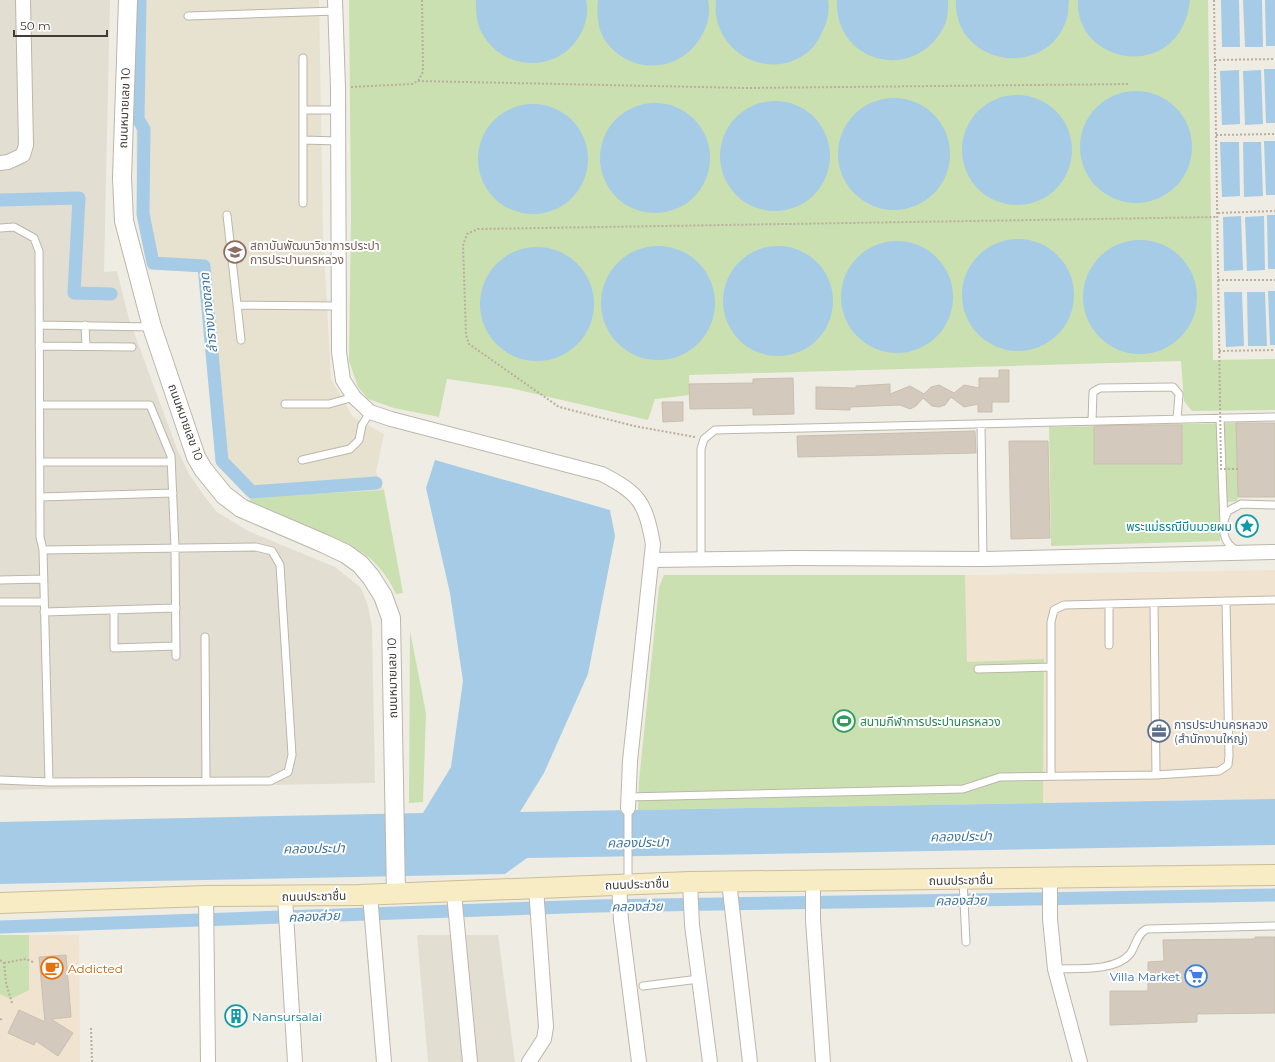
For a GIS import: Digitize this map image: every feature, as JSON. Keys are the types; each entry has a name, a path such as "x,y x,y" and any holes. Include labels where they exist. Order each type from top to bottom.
{"main road":[{"name":"ถนนประชาชื่น","path":"0,903 206,902 286,904 370,901 396,887 454,899 537,904 622,889 814,889 963,885 1050,885 1275,875"}],"street":[{"path":"0,163 8,162 23,154 26,145 23,0"},
{"name":"ถนนหมายเลข 10","path":"128,0 122,199 124,221 132,256 152,327 196,457 203,469 224,495 241,508 346,554 360,564 371,577 383,596 391,618 396,887"},
{"path":"335,6 338,88 338,306 339,352 343,380 354,397 370,412 391,419 602,474 624,485 638,498 648,517 653,544 632,737 628,802"},
{"path":"652,560 983,559 1275,552"},
{"path":"1050,885 1050,919 1054,969 1080,1062"},
{"path":"622,889 621,920 639,1062"},
{"path":"730,889 750,1062"},
{"path":"814,889 814,920 822,1062"},
{"path":"690,890 692,925 710,1062"},
{"path":"454,899 470,1062"},
{"path":"370,901 384,1062"},
{"path":"206,902 208,1062"},
{"path":"286,904 295,1062"},
{"path":"529,1062 544,1039 546,1027 537,904"}],"lane":[{"path":"188,16 335,6"},
{"path":"303,58 303,203"},
{"path":"304,110 338,110"},
{"path":"304,140 338,141"},
{"path":"227,215 241,340"},
{"path":"0,228 14,227 34,238 39,251 40,537 43,550 49,782"},
{"path":"238,304 338,306"},
{"path":"39,325 152,327"},
{"path":"85,325 86,346"},
{"path":"39,346 132,347"},
{"path":"1092,421 1093,392 1100,388 1173,387 1179,394 1177,419"},
{"path":"285,404 329,404 354,397"},
{"path":"40,405 150,405 171,456 176,548 176,656"},
{"path":"302,460 350,449 359,440 362,425 370,412"},
{"path":"702,559 701,449 704,439 714,430 1275,417"},
{"path":"1220,418 1225,538 1228,545 1235,550 1244,553"},
{"path":"981,424 983,559"},
{"path":"40,462 171,462"},
{"path":"40,497 173,493"},
{"path":"1224,524 1228,511 1237,505 1275,505"},
{"path":"0,780 49,782 270,781 288,772 292,755 280,565 272,551 256,547 43,550"},
{"path":"0,580 43,579"},
{"path":"622,889 628,862 628,802 963,790 1000,777 1156,775 1219,771 1228,765 1229,756 1226,600"},
{"path":"1051,776 1051,622 1054,610 1064,605 1275,600"},
{"path":"0,602 44,602"},
{"path":"1154,604 1156,775"},
{"path":"1109,605 1109,645"},
{"path":"44,612 176,608"},
{"path":"114,610 114,648 176,646"},
{"path":"205,637 206,781"},
{"path":"978,669 1051,667"},
{"path":"963,885 966,942"},
{"path":"1054,969 1105,966 1117,963 1129,955 1142,932 1147,928 1275,926"},
{"path":"643,986 699,978"}],"path":[{"path":"418,81 423,68 422,0"},
{"path":"1214,0 1221,469 1238,469"},
{"path":"1215,60 1275,59"},
{"path":"338,88 412,84 418,81 747,88 1128,84"},
{"path":"1216,135 1275,134"},
{"path":"1218,213 1275,211"},
{"path":"704,439 634,426 559,407 469,344 466,335 463,245 464,239 470,232 486,229 1218,217"},
{"path":"1218,280 1275,280"},
{"path":"1219,351 1275,350"},
{"path":"0,960 4,963 26,959 33,962"},
{"path":"4,963 6,983 12,1003"},
{"path":"91,1028 92,1062"}],"shaded area":[{"path":"0,0 110,0 104,272 117,271 129,319 177,449 189,474 217,512 248,531 335,567 361,588 368,606 372,627 375,783 0,790"},
{"name":"สถาบันพัฒนาวิชาการประปา การประปานครหลวง","path":"138,0 319,0 323,234 331,379 353,417 384,434 376,472 384,490 250,496 218,463 201,272 149,270 137,200 136,123"},
{"name":"การประปานครหลวง (สำนักงานใหญ่)","path":"1275,570 1275,799 1043,803 1044,659 967,662 965,575"},
{"path":"0,935 79,935 80,1062 0,1062"},
{"path":"417,935 498,935 515,1062 428,1062"}],"green space":[{"path":"349,0 1208,0 1213,360 1275,359 1275,410 1192,411 1184,401 1181,361 689,375 690,395 655,399 648,420 510,388 447,379 439,417 394,408 368,399 358,387 349,361 351,215"},
{"path":"1236,423 1238,497 1237,501 1219,503 1220,541 1051,546 1049,427"},
{"path":"384,490 403,593 396,594 388,580 371,559 350,545 250,503 250,497"},
{"name":"สนามกีฬาการประปานครหลวง","path":"664,575 965,575 967,662 1044,659 1043,803 638,810 639,781 659,587"},
{"path":"410,631 426,713 423,802 409,803"},
{"path":"0,935 29,935 29,990 11,999 0,994"}],"water":[{"path":"476,0 586,0 586,17 581,33 572,46 560,56 546,61 532,63 517,61 504,56 491,46 482,33 477,21"},
{"path":"598,0 708,0 708,18 702,35 693,48 681,57 668,63 654,66 640,64 627,59 615,51 604,39 598,20"},
{"path":"716,0 828,0 829,4 827,21 814,46 801,57 786,63 771,64 756,62 742,55 730,45 721,31 716,13"},
{"path":"837,0 948,0 947,17 946,22 934,42 918,54 899,60 881,59 863,52 849,40 840,22"},
{"path":"956,0 1069,0 1067,18 1057,38 1041,51 1023,57 1003,57 985,51 969,40 959,22"},
{"path":"1078,0 1190,0 1182,27 1168,45 1150,54 1129,56 1109,51 1093,40 1081,22"},
{"path":"1221,0 1239,0 1240,47 1222,47"},
{"path":"1243,0 1262,0 1263,47 1245,47"},
{"path":"1265,0 1275,0 1275,46 1266,46"},
{"path":"1264,69 1275,69 1275,123 1266,123"},
{"path":"1239,70 1240,124 1222,125 1220,71"},
{"path":"1261,70 1263,124 1245,125 1243,71"},
{"path":"1136,91 1157,95 1175,108 1188,126 1192,147 1188,168 1175,186 1157,199 1136,203 1115,199 1097,186 1084,168 1080,147 1084,126 1097,108 1115,95"},
{"path":"1017,95 1038,99 1048,104 1056,111 1063,119 1068,129 1072,150 1068,171 1063,181 1056,189 1048,196 1038,201 1017,205 996,201 986,196 978,189 971,181 966,171 962,150 966,129 971,119 978,111 986,104 996,99"},
{"path":"894,98 916,102 934,114 946,132 950,154 946,176 934,194 916,206 894,210 872,206 854,194 842,176 838,154 842,132 854,114 872,102"},
{"path":"775,101 796,105 806,110 814,117 821,125 826,135 830,156 826,177 821,187 814,195 806,202 796,207 775,211 754,207 744,202 736,195 729,187 724,177 720,156 724,135 729,125 736,117 744,110 754,105"},
{"path":"655,103 676,107 686,112 694,119 701,127 706,137 710,158 706,179 701,189 694,197 686,204 676,209 655,213 634,209 624,204 616,197 609,189 604,179 600,158 604,137 609,127 616,119 624,112 634,107"},
{"path":"533,104 554,108 564,113 572,120 579,128 584,138 588,159 584,180 579,190 572,198 564,205 554,210 533,214 512,210 502,205 494,198 487,190 482,180 478,159 482,138 487,128 494,120 502,113 512,108"},
{"path":"1264,141 1275,141 1275,195 1266,195"},
{"path":"1220,142 1239,142 1240,196 1222,197"},
{"path":"1243,142 1261,142 1263,196 1244,197"},
{"path":"1267,215 1275,215 1275,269 1268,269"},
{"path":"1241,216 1243,270 1224,271 1223,217"},
{"path":"1264,216 1265,270 1247,271 1245,217"},
{"path":"1018,239 1039,243 1057,256 1070,274 1074,295 1070,316 1057,334 1039,347 1018,351 997,347 979,334 966,316 962,295 966,274 979,256 997,243"},
{"path":"1140,240 1162,245 1180,257 1192,275 1197,297 1192,319 1180,337 1162,349 1140,354 1118,349 1100,337 1088,319 1083,297 1088,275 1100,257 1118,245"},
{"path":"897,241 918,245 936,258 949,276 953,297 949,318 936,336 918,349 897,353 876,349 858,336 845,318 841,297 845,276 858,258 876,245"},
{"path":"658,246 669,247 680,251 690,256 698,263 705,271 710,281 714,292 714,314 710,325 705,335 698,343 690,350 680,355 669,359 658,360 647,359 636,355 626,350 618,343 611,335 606,325 602,314 601,303 602,292 606,281 611,271 618,263 626,256 636,251 647,247"},
{"path":"778,246 799,250 809,255 817,262 824,270 829,280 833,301 829,322 824,332 817,340 809,347 799,352 778,356 757,352 747,347 739,340 732,332 727,322 723,301 727,280 732,270 739,262 747,255 757,250"},
{"path":"537,247 559,251 577,264 590,282 594,304 590,326 577,344 559,357 537,361 515,357 497,344 484,326 480,304 484,282 497,264 515,251"},
{"path":"1268,291 1275,291 1275,345 1270,345"},
{"path":"1224,292 1242,292 1244,346 1226,347"},
{"path":"1247,292 1265,292 1267,346 1248,346"},
{"name":"คลองประปา","path":"435,460 610,510 615,536 588,674 544,773 520,812 1275,799 1275,845 527,858 505,874 0,884 0,822 423,813 451,767 463,681 450,593 426,488"}],"building":[{"path":"999,370 1009,370 1009,402 992,402 992,412 978,412 978,404 964,407 951,397 945,405 939,407 932,406 923,398 916,406 910,409 900,405 850,407 850,410 816,409 816,387 856,388 856,386 890,384 890,394 910,386 924,394 931,387 939,385 954,393 964,385 979,388 979,378 999,378"},
{"path":"793,378 794,414 753,415 753,408 690,409 689,384 753,383 753,379"},
{"path":"662,402 683,402 683,421 663,422"},
{"path":"1236,423 1275,423 1275,497 1238,497"},
{"path":"1182,425 1182,464 1094,464 1094,426"},
{"path":"975,431 976,453 798,457 797,436"},
{"path":"1009,441 1048,441 1050,538 1011,539"},
{"name":"Villa Market","path":"1255,937 1275,937 1275,1013 1197,1014 1197,1022 1110,1025 1110,991 1148,991 1148,962 1164,961 1163,940 1255,939"},
{"path":"66,955 71,1017 51,1019 73,1033 58,1056 36,1041 34,1045 8,1033 19,1010 45,1022 39,957"}],"waterway":[{"name":"ลำรางบางตลาด","path":"140,0 138,119 144,129 143,214 153,263 204,266 222,461 252,492 376,483"},
{"path":"0,200 79,198 74,293 111,294"},
{"name":"คลองส่วย","path":"0,927 596,906 1275,895"}],"place":[{"name":"สถาบันพัฒนาวิชาการประปา การประปานครหลวง","path":"235,252"},
{"name":"พระแม่ธรณีบีบมวยผม","path":"1247,526"},
{"name":"สนามกีฬาการประปานครหลวง","path":"844,721"},
{"name":"การประปานครหลวง (สำนักงานใหญ่)","path":"1159,731"},
{"name":"Addicted","path":"52,968"},
{"name":"Villa Market","path":"1196,976"},
{"name":"Nansursalai","path":"236,1016"}]}
